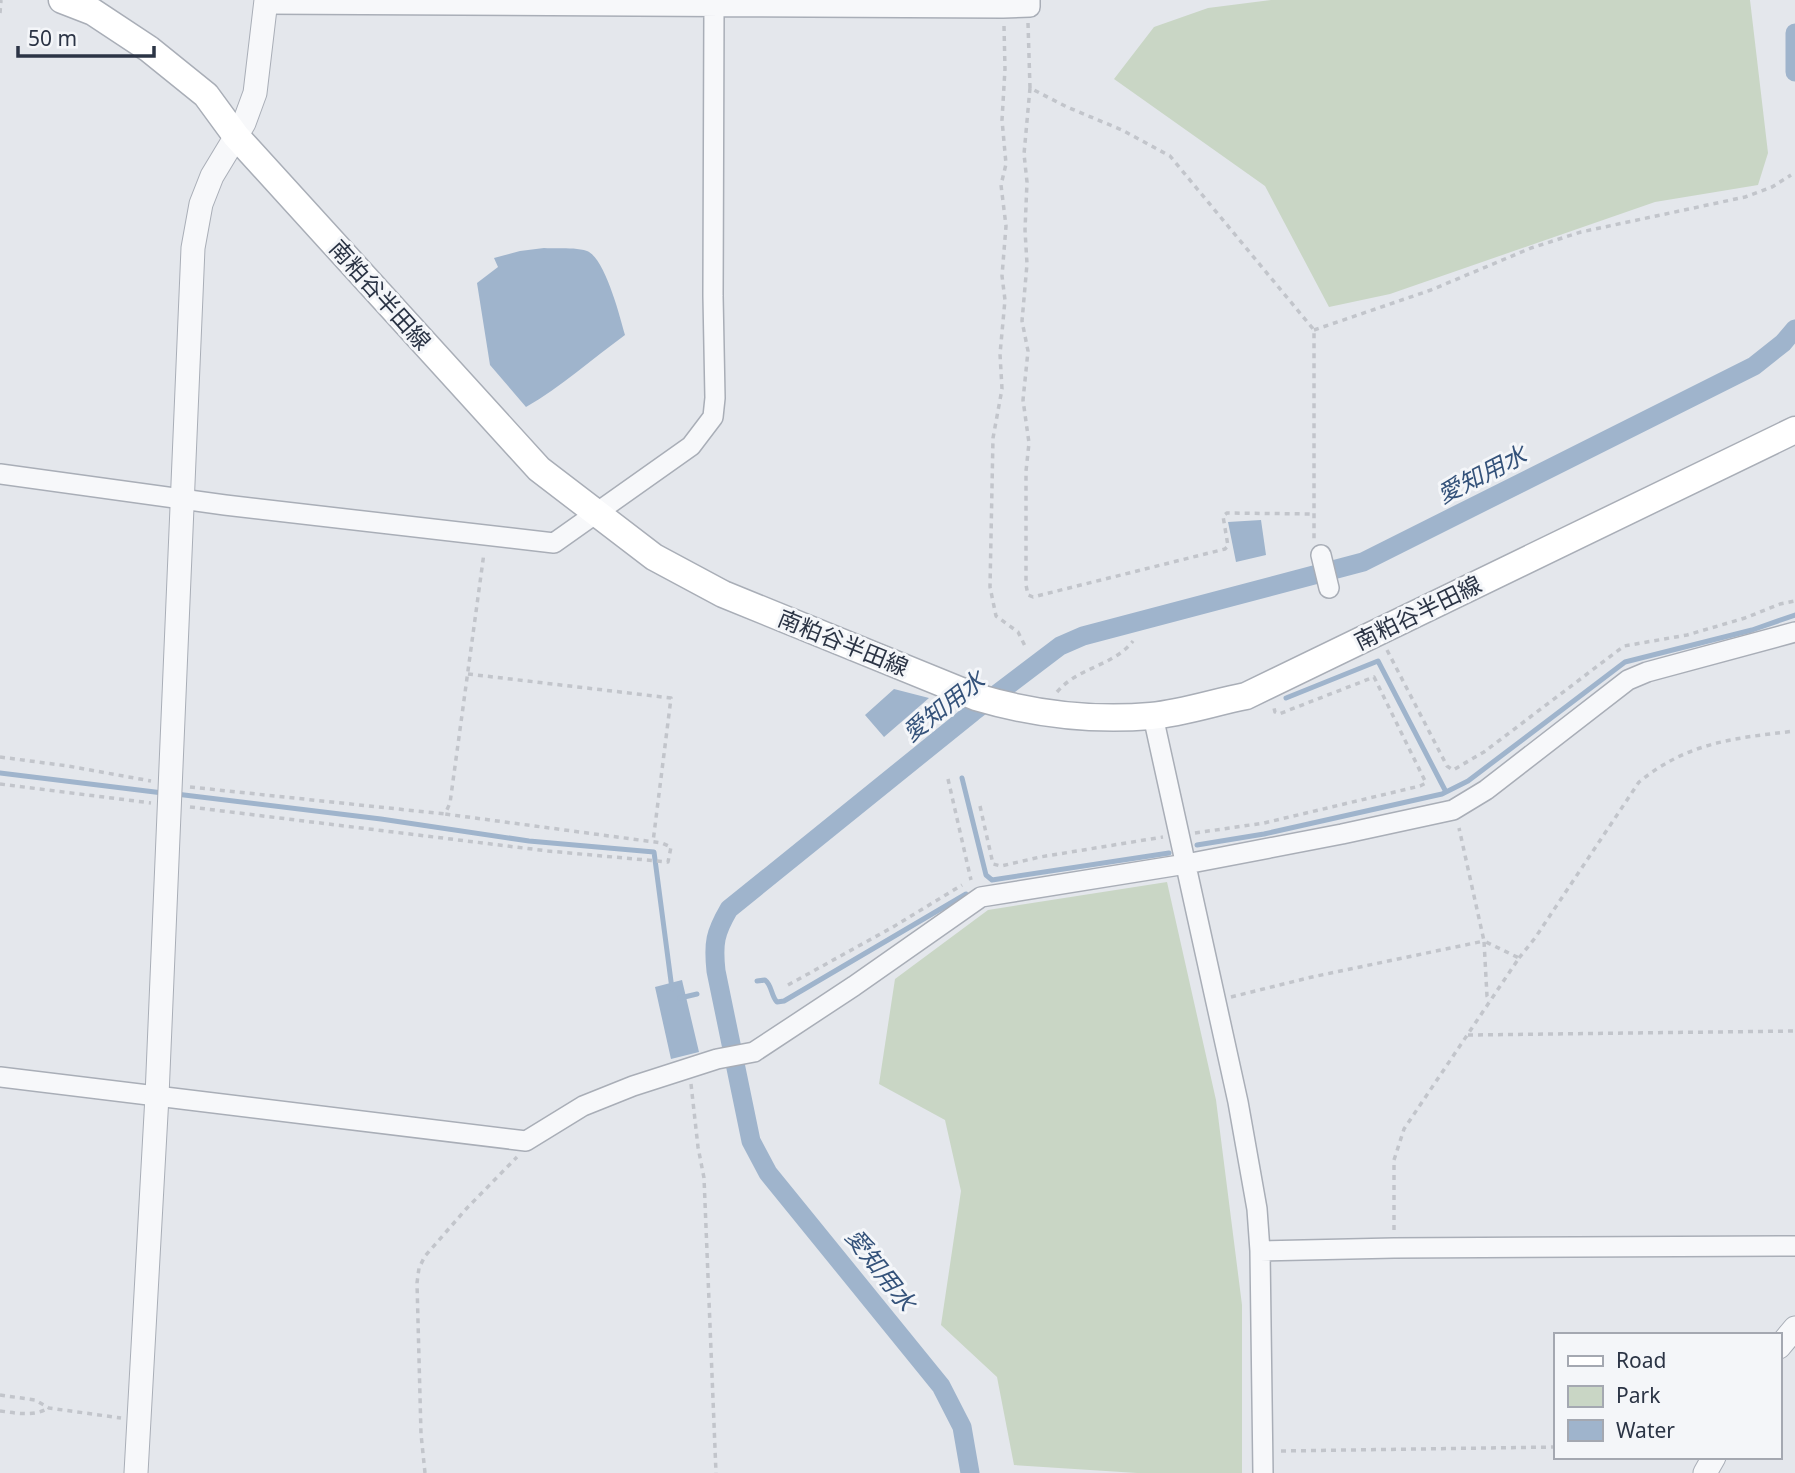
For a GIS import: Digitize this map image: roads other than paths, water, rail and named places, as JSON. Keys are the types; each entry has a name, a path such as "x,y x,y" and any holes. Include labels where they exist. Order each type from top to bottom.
{"main road":[{"name":"南粕谷半田線","path":"62,0 93,12 149,49 206,95 236,136 539,469 654,557 723,594 976,697 1003,705 1077,717 1153,716 1246,696 1795,430"}],"street":[{"path":"136,1473 157,1096 193,248 201,204 212,176 244,122 255,93 266,2 1003,8 1030,4"},
{"path":"0,474 554,543 691,446 713,417 714,6"},
{"path":"1321,555 1329,588"},
{"path":"0,1077 526,1141 583,1106 633,1086 717,1059 754,1052 855,986 981,897 1186,864 1454,809 1486,790 1628,680 1647,672 1795,632"},
{"path":"1153,716 1238,1102 1257,1209 1263,1473"},
{"path":"1260,1251 1795,1246"},
{"path":"1781,1345 1795,1328"}],"water":[{"path":"544,248 582,250 594,256 606,276 625,335 564,382 526,407 490,365 477,283 498,267 494,258"},
{"path":"1261,520 1266,555 1236,562 1228,522"},
{"path":"894,689 929,698 884,737 865,715"},
{"path":"682,980 699,1052 671,1059 655,987"}],"waterway":[{"name":"愛知用水","path":"1795,33 1795,72"},
{"name":"愛知用水","path":"970,1473 962,1427 941,1386 768,1173 751,1141 716,971 716,939 729,909 973,712 1060,646 1083,636 1363,562 1754,366 1783,343 1795,329"},
{"path":"1197,845 1264,834 1442,794 1468,781 1625,662 1752,630 1795,615"},
{"path":"1286,698 1378,661 1446,792"},
{"path":"0,773 163,793"},
{"path":"962,778 986,875 992,880 1169,853"},
{"path":"176,794 381,819 529,841 654,852 672,989"},
{"path":"757,981 765,980 777,1002 784,1001 966,894"},
{"path":"680,998 697,994"}]}
